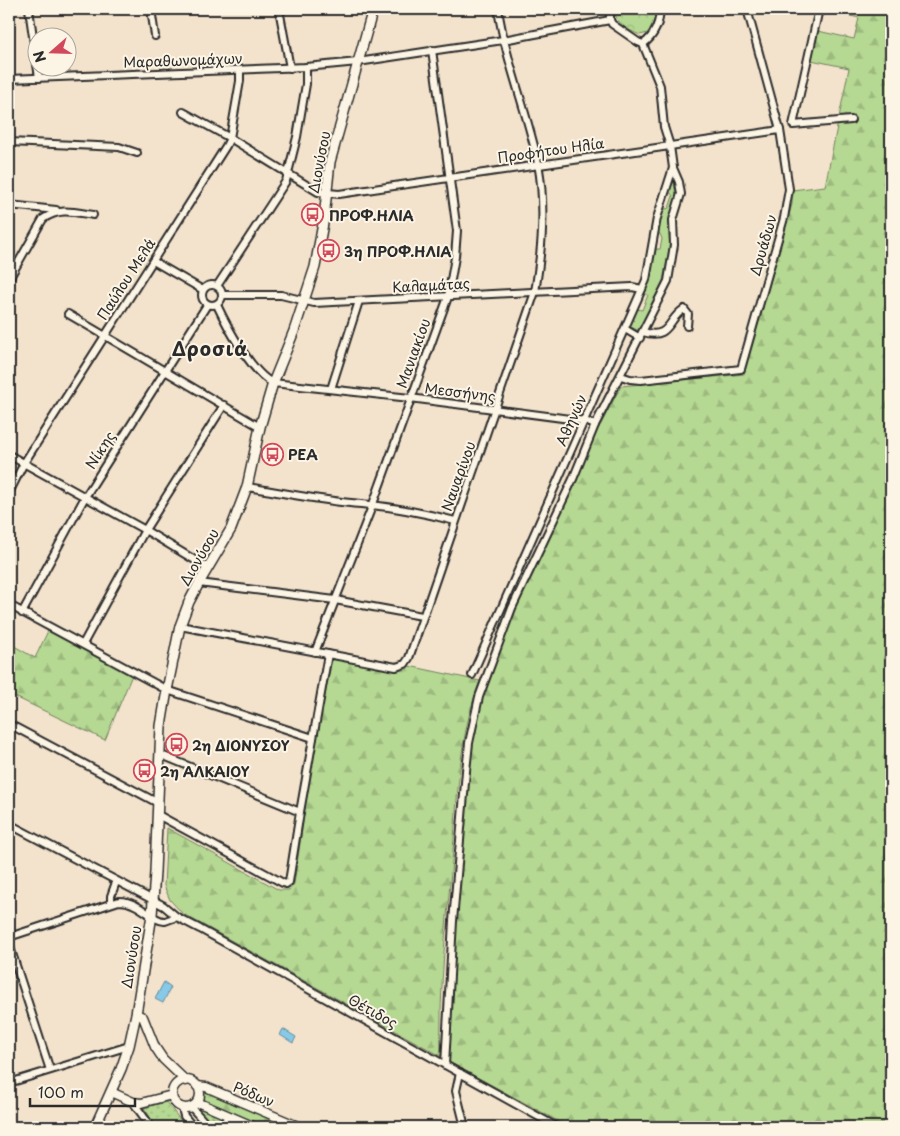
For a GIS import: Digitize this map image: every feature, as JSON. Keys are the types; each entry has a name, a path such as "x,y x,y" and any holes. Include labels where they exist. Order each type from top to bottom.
{"main road":[{"name":"Διονύσου","path":"94,1127 111,1092 129,1046 136,1014 152,915 161,726 180,626 189,602 231,529 247,487 260,427 273,383 305,300 320,242 330,162 373,9"}],"street":[{"path":"29,9 32,28"},
{"path":"151,9 155,36"},
{"path":"279,9 290,68"},
{"name":"Ναυαρίνου","path":"328,654 401,666 409,658 535,292 543,225 538,165 503,40 498,9"},
{"path":"610,9 610,20 616,28 643,44 655,31 659,20 659,9 666,9"},
{"name":"Δρυάδων","path":"622,376 627,379 641,380 742,369 788,204 788,175 780,130 747,9"},
{"path":"819,9 793,125 851,120"},
{"name":"Μαραθωνομάχων","path":"78,76 290,68 358,62 503,40 610,20"},
{"name":"Αθηνών","path":"445,1064 453,921 466,771 469,743 479,697 512,608 598,422 670,276 674,245 673,220 681,194 664,127 660,86 643,44"},
{"name":"Μανιακίου","path":"315,652 373,504 448,297 455,257 457,231 432,50"},
{"path":"217,286 286,181 300,119 306,84 306,67"},
{"name":"Παύλου Μελά","path":"9,493 24,463 230,138 240,81 240,70"},
{"name":"Μαραθωνομάχων","path":"9,78 28,78"},
{"path":"183,112 230,138 318,192 326,193"},
{"name":"Προφήτου Ηλία","path":"326,193 339,194 780,130"},
{"path":"9,142 120,147 137,153"},
{"name":"Αθηνών","path":"472,675 642,289 649,270 658,214 674,168"},
{"path":"9,205 93,215"},
{"path":"9,279 39,223 52,213 65,211"},
{"path":"153,261 203,290"},
{"path":"211,285 217,286 222,295 221,301 216,305 207,305 201,297 203,290 211,285"},
{"name":"Καλαμάτας","path":"222,295 280,295 314,303 632,287 642,289"},
{"path":"331,389 359,301"},
{"name":"Νίκης","path":"22,613 85,497 207,305"},
{"path":"216,305 248,360 266,380 273,383"},
{"path":"624,329 642,335 663,332 672,324 680,312 684,310 688,314 687,326"},
{"path":"68,314 260,427"},
{"name":"Μεσσήνης","path":"273,383 598,422"},
{"path":"83,644 145,530 224,406"},
{"path":"9,454 145,530 208,568"},
{"path":"247,487 373,504 420,512 455,521"},
{"path":"199,583 336,600 422,616"},
{"path":"9,605 167,690 313,738"},
{"path":"158,815 286,884 289,882 328,654 180,626"},
{"path":"9,724 158,803"},
{"path":"159,754 300,812"},
{"name":"Θέτιδος","path":"9,824 164,906 177,917 557,1127"},
{"path":"111,902 116,882"},
{"path":"9,937 111,902 130,902 152,915"},
{"name":"Θέτιδος","path":"152,915 164,921 177,917"},
{"path":"9,944 50,1070"},
{"path":"136,1014 143,1017 155,1047 163,1059 186,1081"},
{"path":"9,1083 129,1046"},
{"path":"460,1073 456,1091 465,1127"},
{"path":"192,1127 184,1116 190,1106 200,1094 197,1086 190,1081 181,1081 175,1087 172,1095 175,1103 190,1106 230,1116 255,1127"},
{"name":"Ρόδων","path":"197,1086 206,1087 300,1127"},
{"path":"111,1092 133,1102 141,1103 172,1095"},
{"path":"133,1102 151,1127"},
{"path":"190,1106 209,1127"},
{"path":"221,1127 230,1116"}],"green space":[{"path":"615,9 655,9 657,14 648,33 640,35 619,22"},
{"path":"821,9 891,9 891,1127 569,1127 447,1061 447,1036 468,769 478,708 501,638 580,472 594,434 621,386 744,374 792,204 792,190 825,186 849,68 811,60 818,31 854,39 859,18"},
{"path":"674,181 676,197 668,225 670,245 663,281 639,331 629,326 637,309 642,310 648,295 644,293 650,277 656,249 660,249 662,239 660,234 657,233 662,210 669,208 673,196 669,191"},
{"path":"48,631 132,675 105,740 9,694 9,643 35,658"},
{"path":"332,659 395,670 409,666 480,681 473,701 460,764 442,979 441,1056 183,914 170,900 164,886 167,828 279,890 289,890 294,884 311,768"},
{"path":"211,1092 292,1127 264,1127 206,1102 204,1094"},
{"path":"166,1102 186,1127 157,1127 144,1108"},
{"path":"199,1107 222,1117 214,1126 198,1109"}],"water":[{"path":"164,982 171,987 163,1003 155,999"},
{"path":"283,1029 296,1037 293,1043 280,1035"}],"place":[{"name":"ΠΡΟΦ.ΗΛΙΑ","path":"313,215"},
{"name":"3η ΠΡΟΦ.ΗΛΙΑ","path":"328,251"},
{"name":"ΡΕΑ","path":"272,454"},
{"name":"2η ΔΙΟΝΥΣΟΥ","path":"176,745"},
{"name":"2η ΑΛΚΑΙΟΥ","path":"144,771"}],"district":[{"name":"Δροσιά","path":"210,348"}]}
